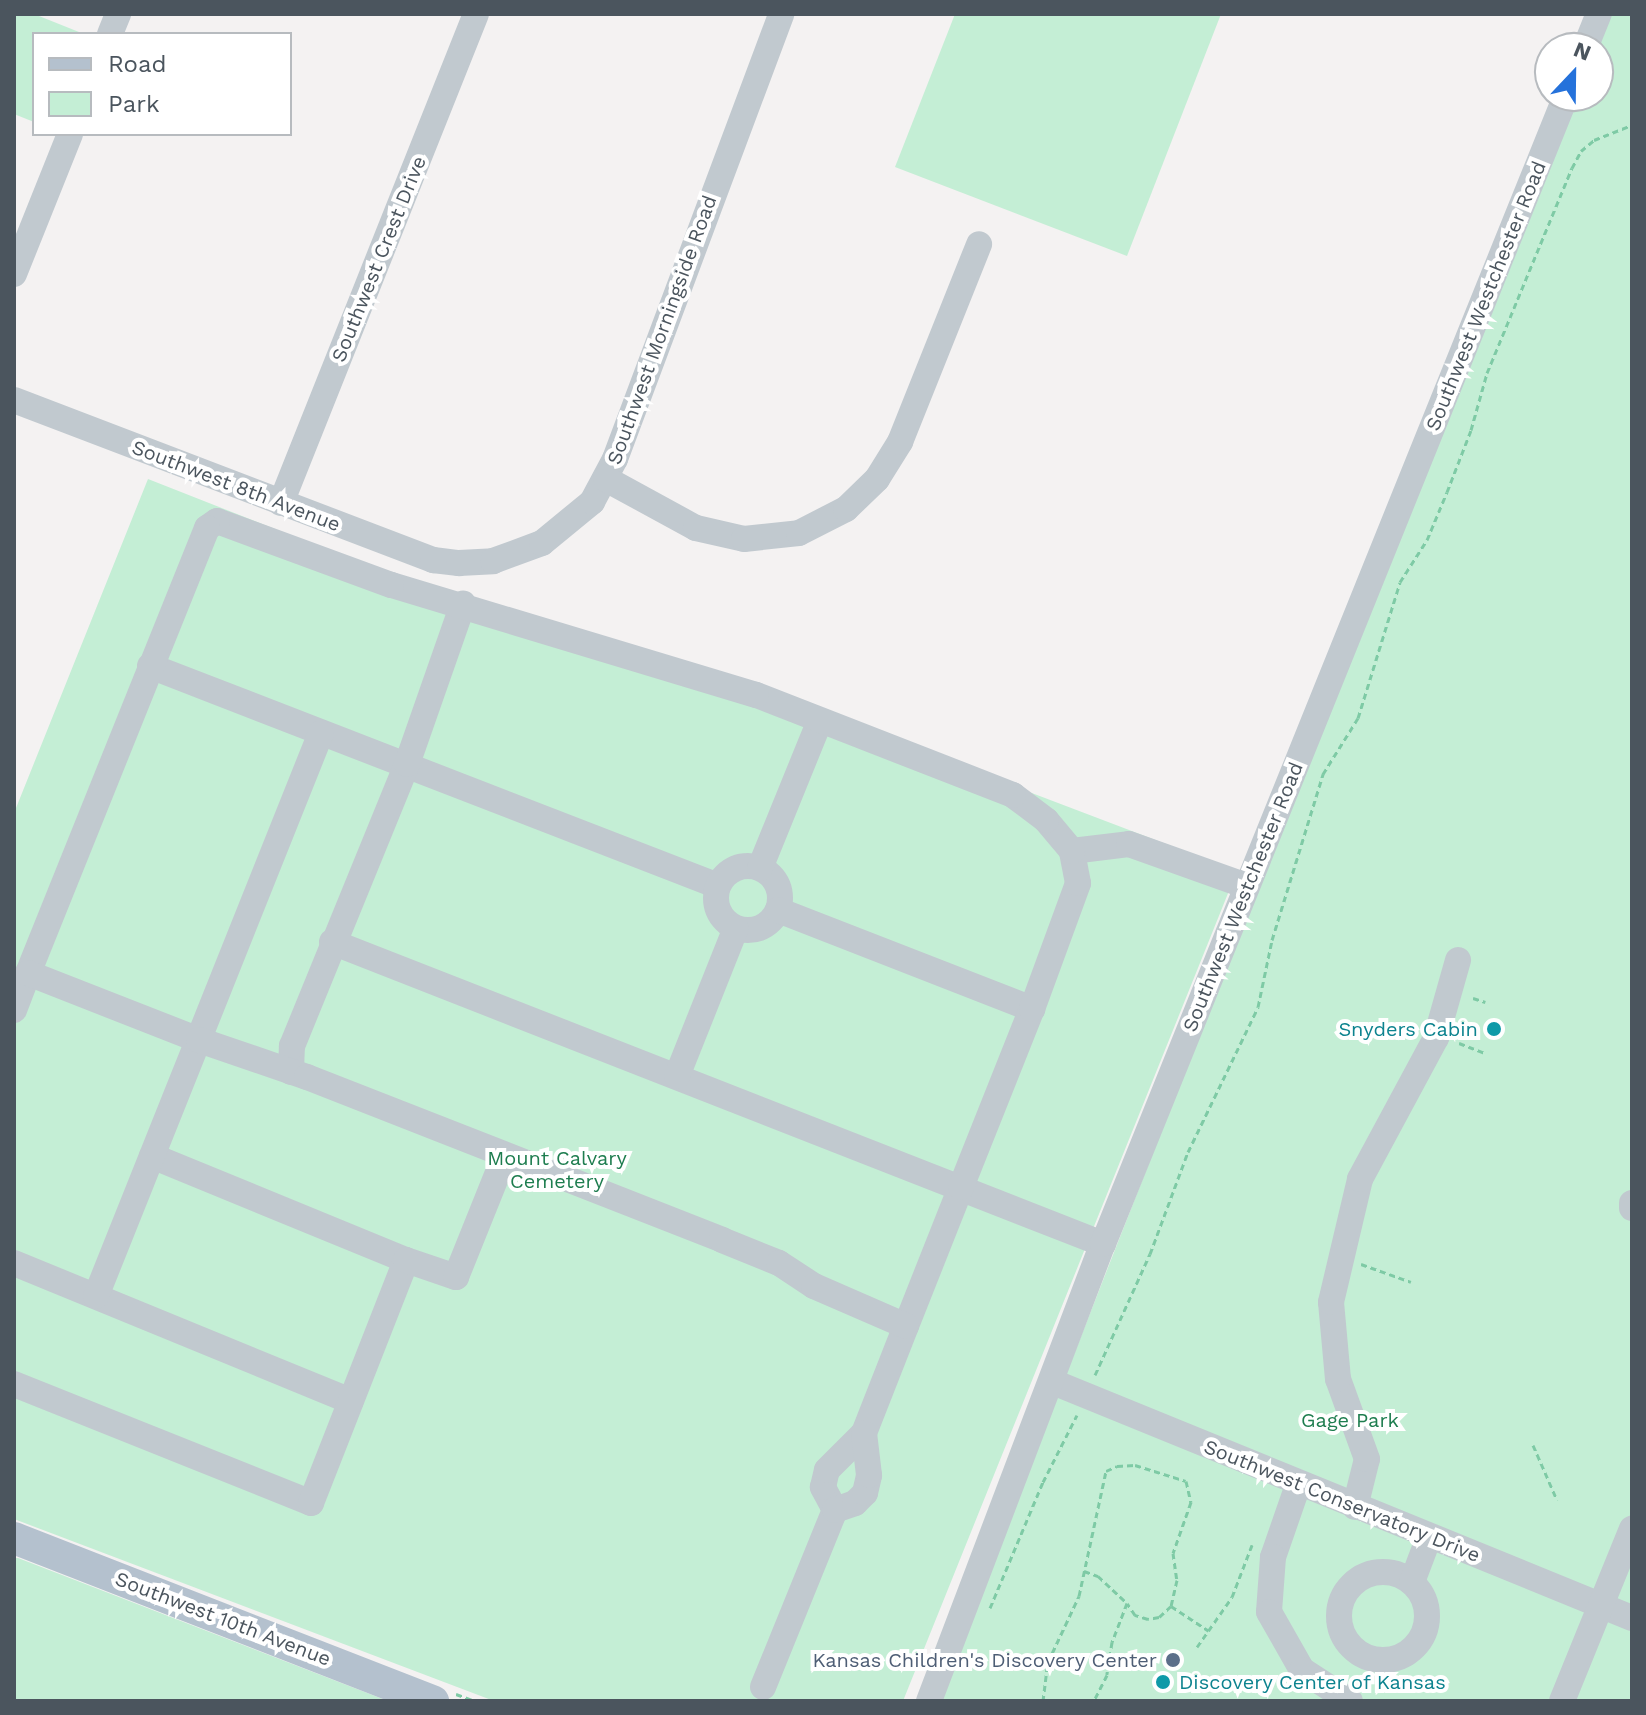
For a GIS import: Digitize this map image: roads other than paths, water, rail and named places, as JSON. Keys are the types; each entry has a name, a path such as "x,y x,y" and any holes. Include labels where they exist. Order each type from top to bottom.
{"main road":[{"name":"Southwest 10th Avenue","path":"14,1538 433,1701"}],"street":[{"name":"Southwest Crest Drive","path":"281,503 476,14"},
{"name":"Southwest Morningside Road","path":"459,563 512,556 542,543 583,511 606,479 781,14"},
{"name":"Southwest Westchester Road","path":"929,1701 1103,1244 1560,112"},
{"path":"14,274 69,136"},
{"path":"606,479 677,520 718,535 773,538 825,522 862,495 890,461 979,244"},
{"name":"Southwest 8th Avenue","path":"14,400 403,551 459,563"},
{"path":"14,1010 207,528 217,521 391,585 463,604 756,695 819,723 1013,795 1046,820 1072,851 1078,883 1032,1009 864,1433 827,1470 823,1487 827,1501 835,1510"},
{"path":"291,1072 292,1046 407,764 463,604"},
{"path":"150,666 718,886"},
{"path":"760,868 819,723"},
{"path":"96,1296 321,733"},
{"path":"1072,851 1129,844 1247,886"},
{"path":"736,868 760,868 778,886 778,910 761,928 736,928 718,910 718,886 736,868"},
{"path":"778,910 1032,1009"},
{"path":"677,1076 736,928"},
{"path":"332,942 1103,1244"},
{"path":"1355,1507 1367,1459 1338,1379 1331,1302 1360,1179 1386,1125 1417,1080 1436,1038 1458,960"},
{"path":"28,973 779,1263 814,1286 906,1326"},
{"path":"152,1156 406,1260 456,1277 505,1155"},
{"path":"14,1384 311,1503 406,1260"},
{"path":"14,1263 351,1401"},
{"name":"Southwest Conservatory Drive","path":"1053,1382 1298,1485 1632,1618"},
{"path":"763,1687 835,1510 855,1503 865,1493 869,1475 864,1433"},
{"path":"1298,1485 1273,1557 1269,1612 1309,1688 1350,1701"},
{"path":"1562,1701 1632,1529"},
{"path":"1412,1582 1429,1537"}],"place":[{"name":"Snyders Cabin","path":"1494,1029"},
{"name":"Kansas Children's Discovery Center","path":"1173,1660"},
{"name":"Discovery Center of Kansas","path":"1163,1682"}],"park label":[{"name":"Mount Calvary Cemetery","path":"557,1170"},
{"name":"Gage Park","path":"1350,1420"}]}
